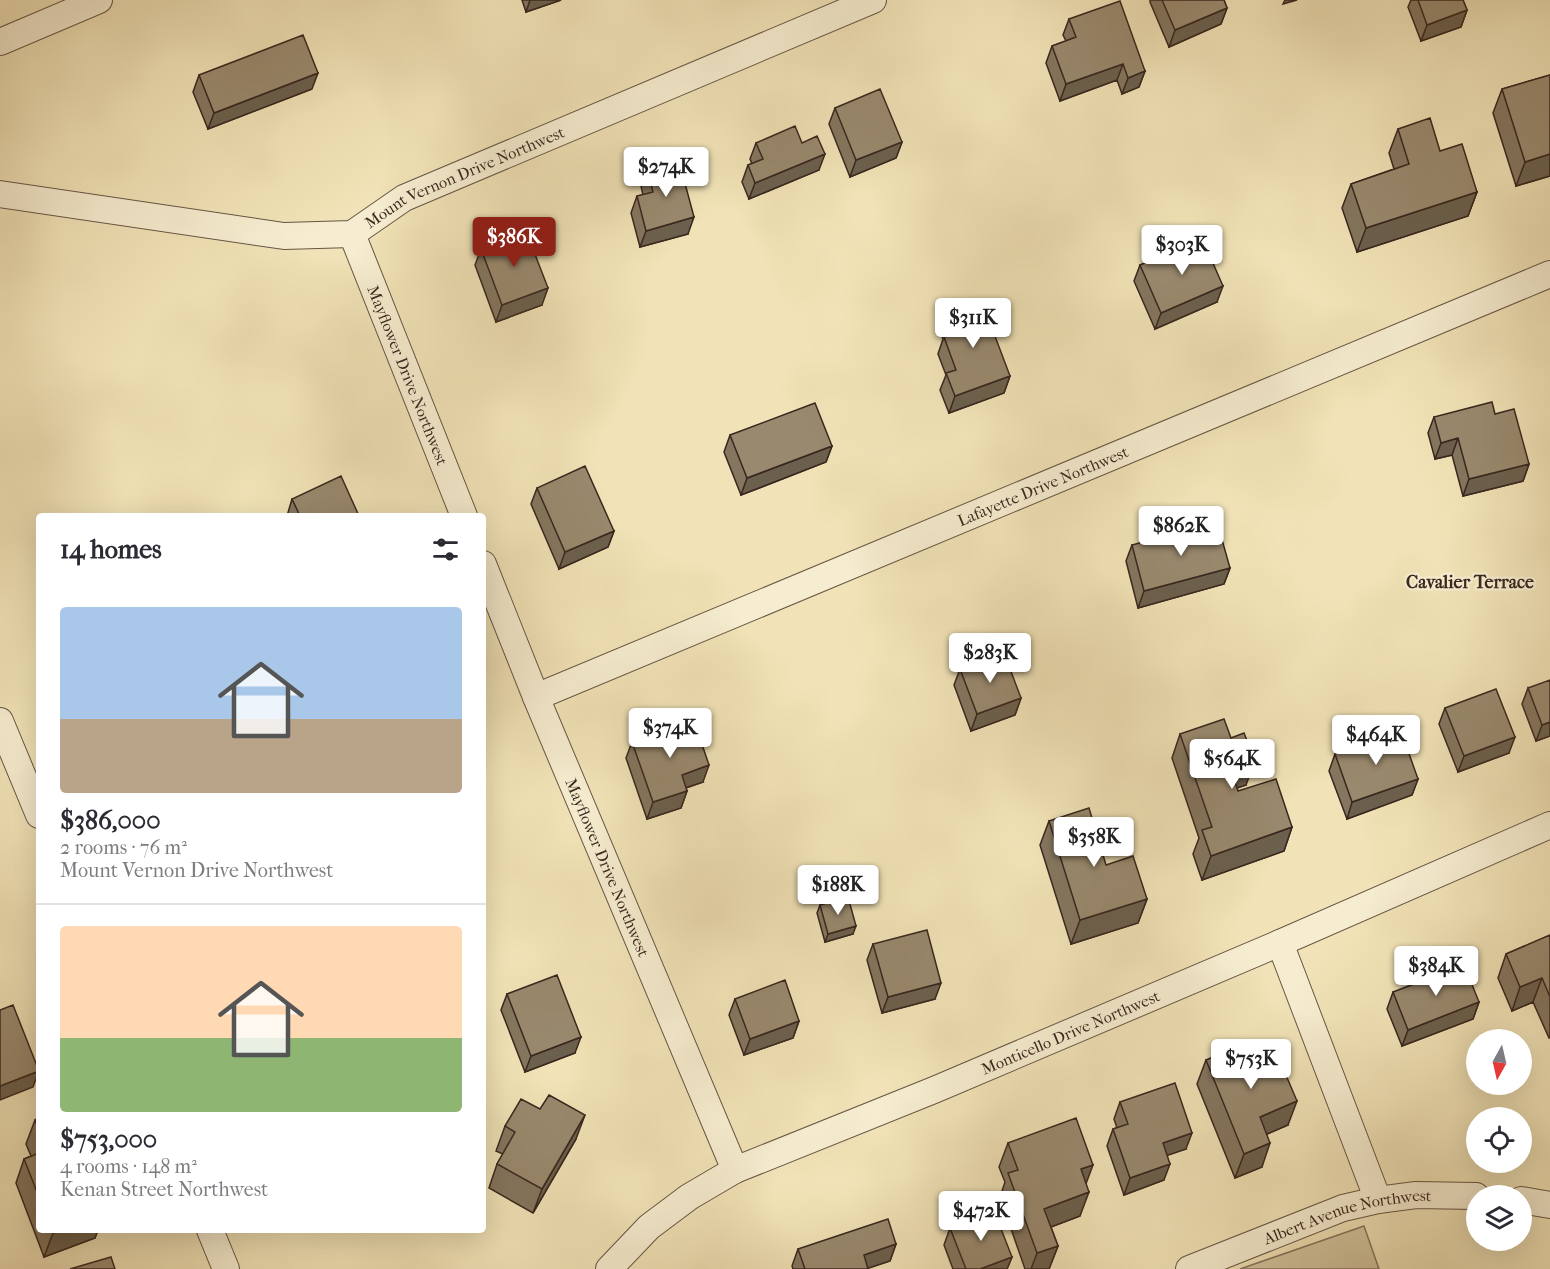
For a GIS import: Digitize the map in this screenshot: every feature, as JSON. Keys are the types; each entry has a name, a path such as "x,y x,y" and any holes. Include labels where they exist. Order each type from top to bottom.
{"street":[{"path":"0,42 99,0"},
{"name":"Mount Vernon Drive Northwest","path":"0,194 284,236 352,234 404,198 873,0"},
{"name":"Mayflower Drive Northwest","path":"352,234 463,513"},
{"name":"Lafayette Drive Northwest","path":"536,697 1550,274"},
{"name":"Mayflower Drive Northwest","path":"486,572 536,697 735,1170"},
{"path":"0,721 36,808"},
{"name":"Monticello Drive Northwest","path":"609,1269 649,1227 689,1197 735,1170 934,1090 1550,825"},
{"path":"1280,943 1378,1200"},
{"name":"Albert Avenue Northwest","path":"1189,1269 1343,1208 1416,1195 1466,1196"},
{"path":"1532,1202 1550,1205"},
{"path":"211,1233 226,1269"}],"shaded area":[{"path":"1364,1226 1379,1269 1240,1269"}],"building":[{"path":"1162,0 1224,0 1227,8 1175,30"},
{"path":"1418,0 1463,0 1467,10 1427,25"},
{"path":"1120,1 1145,71 1128,78 1123,64 1066,84 1052,46 1076,37 1069,19"},
{"path":"303,35 318,73 214,113 199,75"},
{"path":"1550,75 1550,154 1525,162 1502,89"},
{"path":"880,89 902,142 856,160 835,108"},
{"path":"1430,118 1440,151 1462,144 1477,192 1366,228 1351,184 1409,164 1398,129"},
{"path":"795,126 802,143 817,136 825,154 755,183 748,165 763,159 756,143"},
{"path":"679,161 694,217 646,231 637,196 653,192 647,169"},
{"path":"526,231 548,288 502,305 481,249"},
{"path":"1202,238 1223,286 1161,313 1140,265"},
{"path":"981,299 1010,376 955,396 946,373 956,370 944,337 953,334 945,312"},
{"path":"1492,402 1495,414 1514,409 1529,464 1469,479 1458,438 1441,443 1434,417"},
{"path":"815,403 832,446 747,478 730,435"},
{"path":"585,466 614,531 565,552 537,488"},
{"path":"341,476 358,513 299,513 292,499"},
{"path":"1217,522 1230,568 1144,591 1132,545"},
{"path":"1004,653 1021,698 977,714 960,669"},
{"path":"1550,680 1550,722 1542,725 1528,688"},
{"path":"1496,689 1515,737 1464,756 1445,708"},
{"path":"1224,719 1231,738 1244,733 1255,761 1231,769 1238,791 1276,779 1292,827 1211,856 1202,830 1212,827 1180,734"},
{"path":"694,721 709,765 682,775 687,791 653,802 632,742"},
{"path":"1401,731 1418,779 1352,802 1335,754"},
{"path":"1089,808 1106,865 1133,856 1147,899 1080,920 1049,821"},
{"path":"848,897 856,926 828,934 820,905"},
{"path":"927,930 941,983 888,997 873,944"},
{"path":"1550,935 1550,997 1542,978 1520,987 1506,954"},
{"path":"1464,965 1479,1002 1408,1030 1393,992"},
{"path":"557,975 581,1037 531,1056 507,994"},
{"path":"785,980 799,1021 750,1039 735,999"},
{"path":"13,1005 36,1063 36,1072 0,1086 0,1010"},
{"path":"1252,1041 1257,1054 1274,1047 1297,1101 1260,1117 1270,1143 1244,1154 1206,1060"},
{"path":"1175,1083 1192,1133 1163,1143 1170,1164 1130,1178 1113,1129 1128,1124 1120,1102"},
{"path":"549,1095 585,1115 542,1189 497,1164 515,1132 505,1126 521,1099 540,1109"},
{"path":"1076,1118 1093,1165 1081,1169 1089,1192 1044,1209 1058,1246 1037,1253 1008,1173 1018,1170 1008,1143"},
{"path":"36,1154 36,1189 24,1159"},
{"path":"994,1211 1012,1257 980,1269 966,1269 950,1228"},
{"path":"888,1219 896,1244 864,1255 868,1269 805,1269 798,1249"},
{"path":"111,1257 115,1269 70,1269"}],"district":[{"name":"Cavalier Terrace","path":"1470,582"}]}
